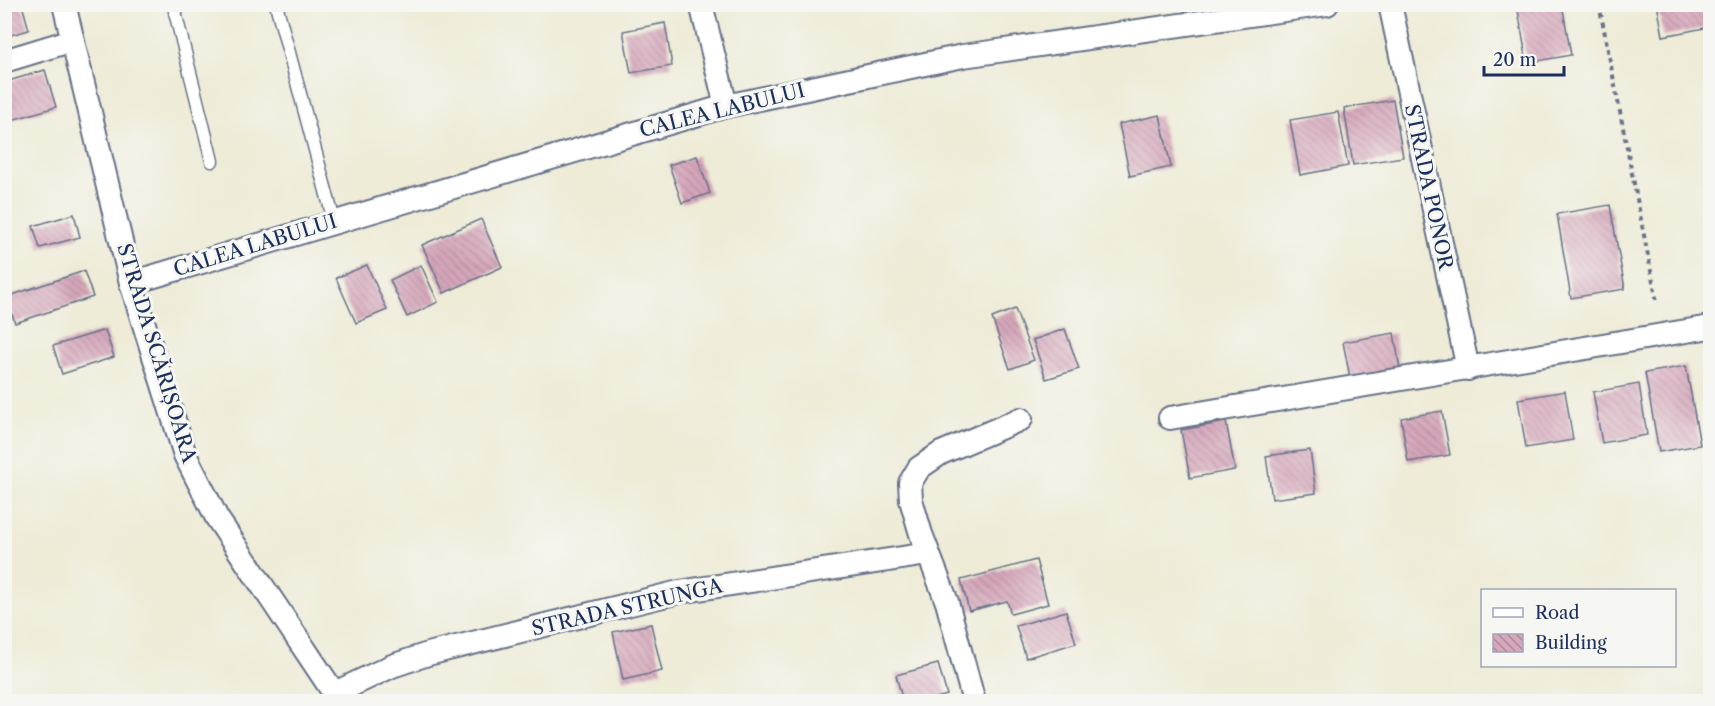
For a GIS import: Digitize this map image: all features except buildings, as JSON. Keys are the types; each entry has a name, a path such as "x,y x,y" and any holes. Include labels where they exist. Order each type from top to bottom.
{"street":[{"name":"STRADA SCĂRIȘOARA","path":"64,4 131,283 185,455 216,518 338,697"},
{"path":"702,4 726,105"},
{"name":"CALEA LABULUI","path":"131,283 726,105 963,56 1327,4"},
{"name":"STRADA PONOR","path":"1390,4 1468,369"},
{"path":"4,61 73,39"},
{"path":"1170,418 1710,327"},
{"path":"974,702 947,602 928,554 911,500 910,483 919,468 941,453 1021,419"},
{"name":"STRADA STRUNGA","path":"338,697 392,666 428,654 679,592 928,554"}],"lane":[{"path":"180,4 176,12 212,161"},
{"path":"276,4 334,221"}],"path":[{"path":"1599,4 1657,302"}]}
